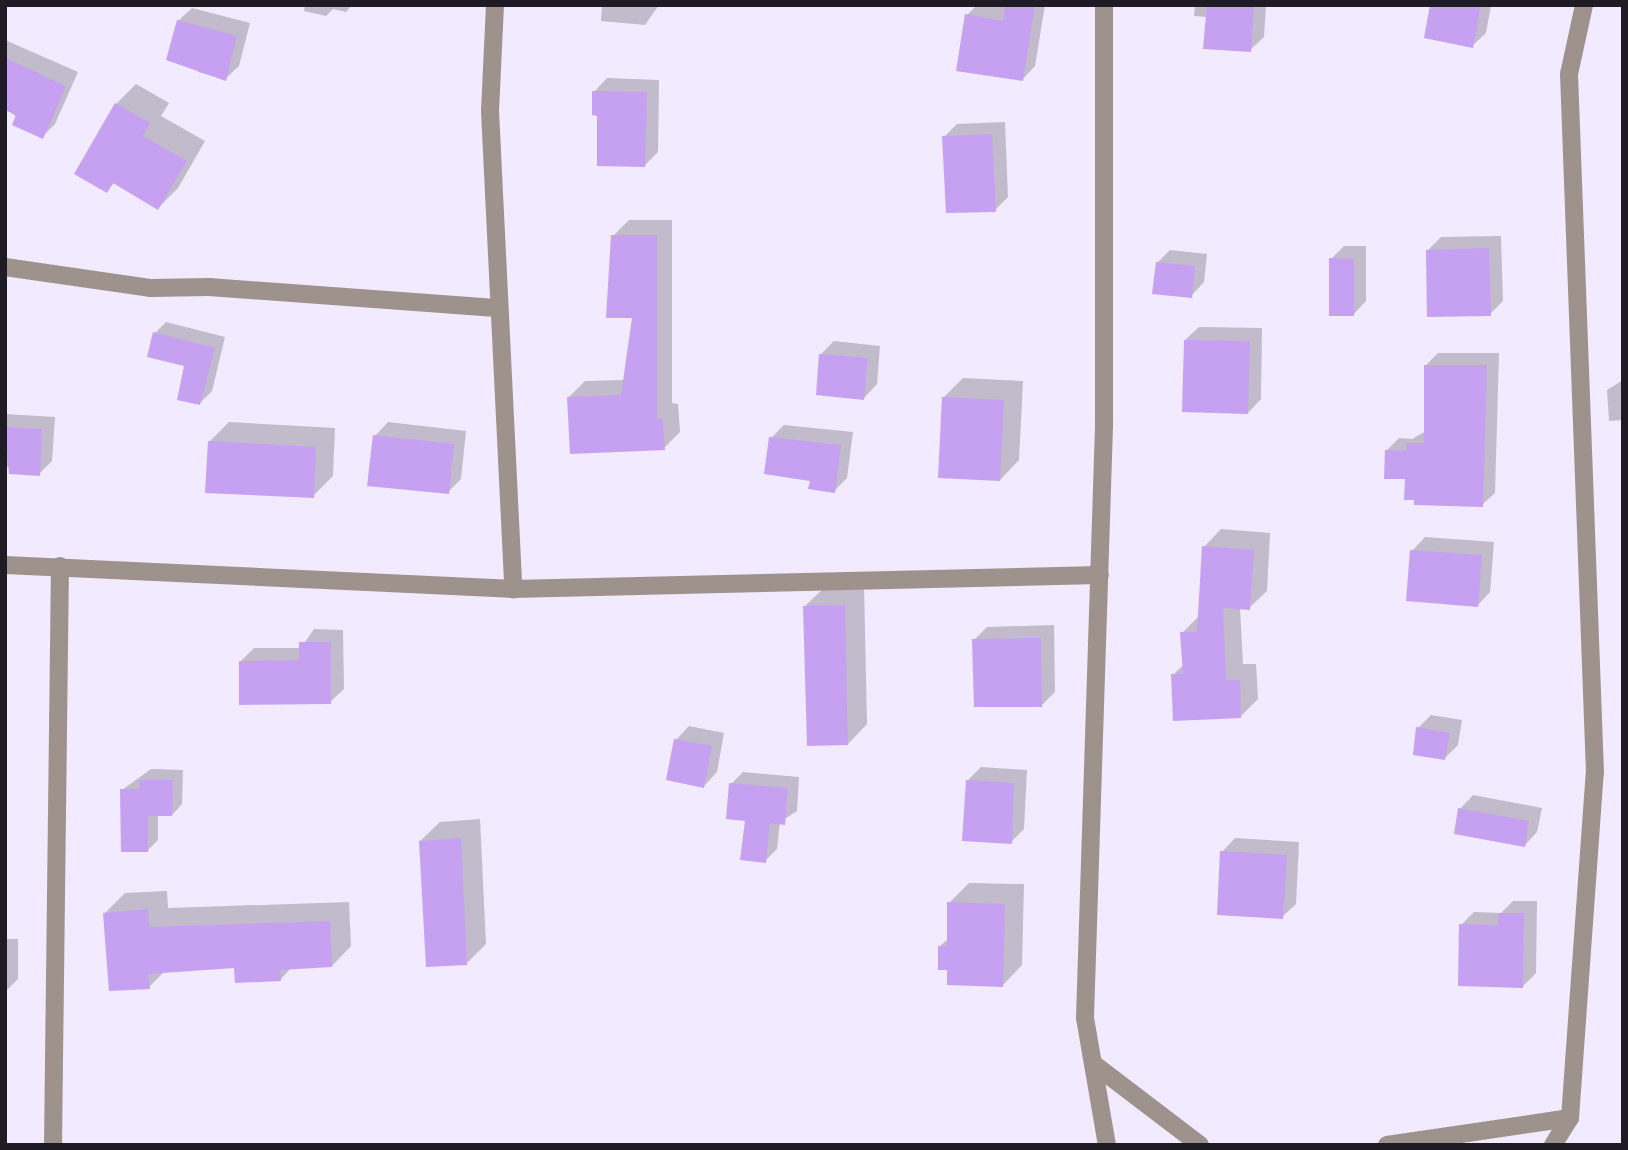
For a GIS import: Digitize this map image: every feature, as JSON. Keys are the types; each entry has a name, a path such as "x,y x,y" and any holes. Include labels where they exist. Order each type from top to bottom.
{"street":[{"path":"495,5 490,111 496,308 513,589"},
{"path":"1104,5 1100,575 1086,1018 1107,1145"},
{"path":"1553,1145 1570,1118 1595,773 1569,74 1584,5"},
{"path":"5,267 152,288 209,287 496,308"},
{"path":"5,565 513,589 1100,575"},
{"path":"53,1145 60,566"},
{"path":"1095,1065 1200,1145"},
{"path":"1387,1145 1570,1118"}],"building":[{"path":"1005,5 1035,5 1023,81 956,71 965,14 1003,21"},
{"path":"1207,5 1254,5 1251,52 1203,49"},
{"path":"1430,5 1481,5 1473,48 1424,38"},
{"path":"177,20 237,36 226,81 166,60"},
{"path":"5,58 66,86 43,139 12,125 16,115 5,110"},
{"path":"592,91 647,92 645,167 597,166 597,116 592,115"},
{"path":"115,103 150,123 143,136 187,161 158,210 113,183 107,193 74,174"},
{"path":"992,134 996,212 946,213 942,136"},
{"path":"611,235 657,235 657,419 663,419 665,450 570,454 567,397 621,395 632,318 606,318"},
{"path":"1489,248 1491,316 1427,317 1426,250"},
{"path":"1329,258 1354,259 1354,316 1329,316"},
{"path":"1156,262 1195,266 1192,298 1152,294"},
{"path":"153,332 215,348 200,405 177,400 184,366 147,357"},
{"path":"1184,340 1250,341 1248,414 1182,412"},
{"path":"819,354 868,358 864,400 816,395"},
{"path":"1424,365 1487,365 1483,507 1414,505 1414,500 1404,500 1405,479 1384,479 1385,450 1406,451 1406,443 1424,443"},
{"path":"942,397 1004,400 1000,481 938,478"},
{"path":"5,427 42,429 40,476 9,474"},
{"path":"373,435 454,444 449,494 367,486"},
{"path":"769,437 841,445 835,493 808,489 810,481 764,474"},
{"path":"208,441 316,447 314,498 205,493"},
{"path":"1202,546 1254,550 1250,610 1223,608 1226,680 1240,680 1241,718 1173,721 1171,674 1183,674 1180,632 1197,632"},
{"path":"1410,550 1482,555 1478,607 1406,601"},
{"path":"845,605 848,745 807,746 803,606"},
{"path":"1041,638 1042,707 974,707 972,639"},
{"path":"299,642 331,642 331,704 239,705 239,661 299,660"},
{"path":"1416,727 1450,733 1445,760 1413,755"},
{"path":"674,739 712,746 704,788 666,780"},
{"path":"139,780 173,780 172,816 148,816 148,852 121,852 120,789 139,789"},
{"path":"966,780 1014,783 1012,844 962,841"},
{"path":"729,783 788,788 785,825 770,823 766,863 740,860 745,821 726,819"},
{"path":"1458,808 1529,821 1525,847 1454,834"},
{"path":"461,838 467,965 426,967 419,841"},
{"path":"1220,851 1287,855 1283,919 1217,915"},
{"path":"947,902 1005,904 1003,987 947,985 947,970 938,970 938,946 947,946"},
{"path":"148,909 149,927 330,921 332,967 280,970 281,981 235,983 234,968 148,974 150,989 109,991 103,913"},
{"path":"1498,913 1524,913 1523,988 1458,986 1459,924 1498,925"}]}
